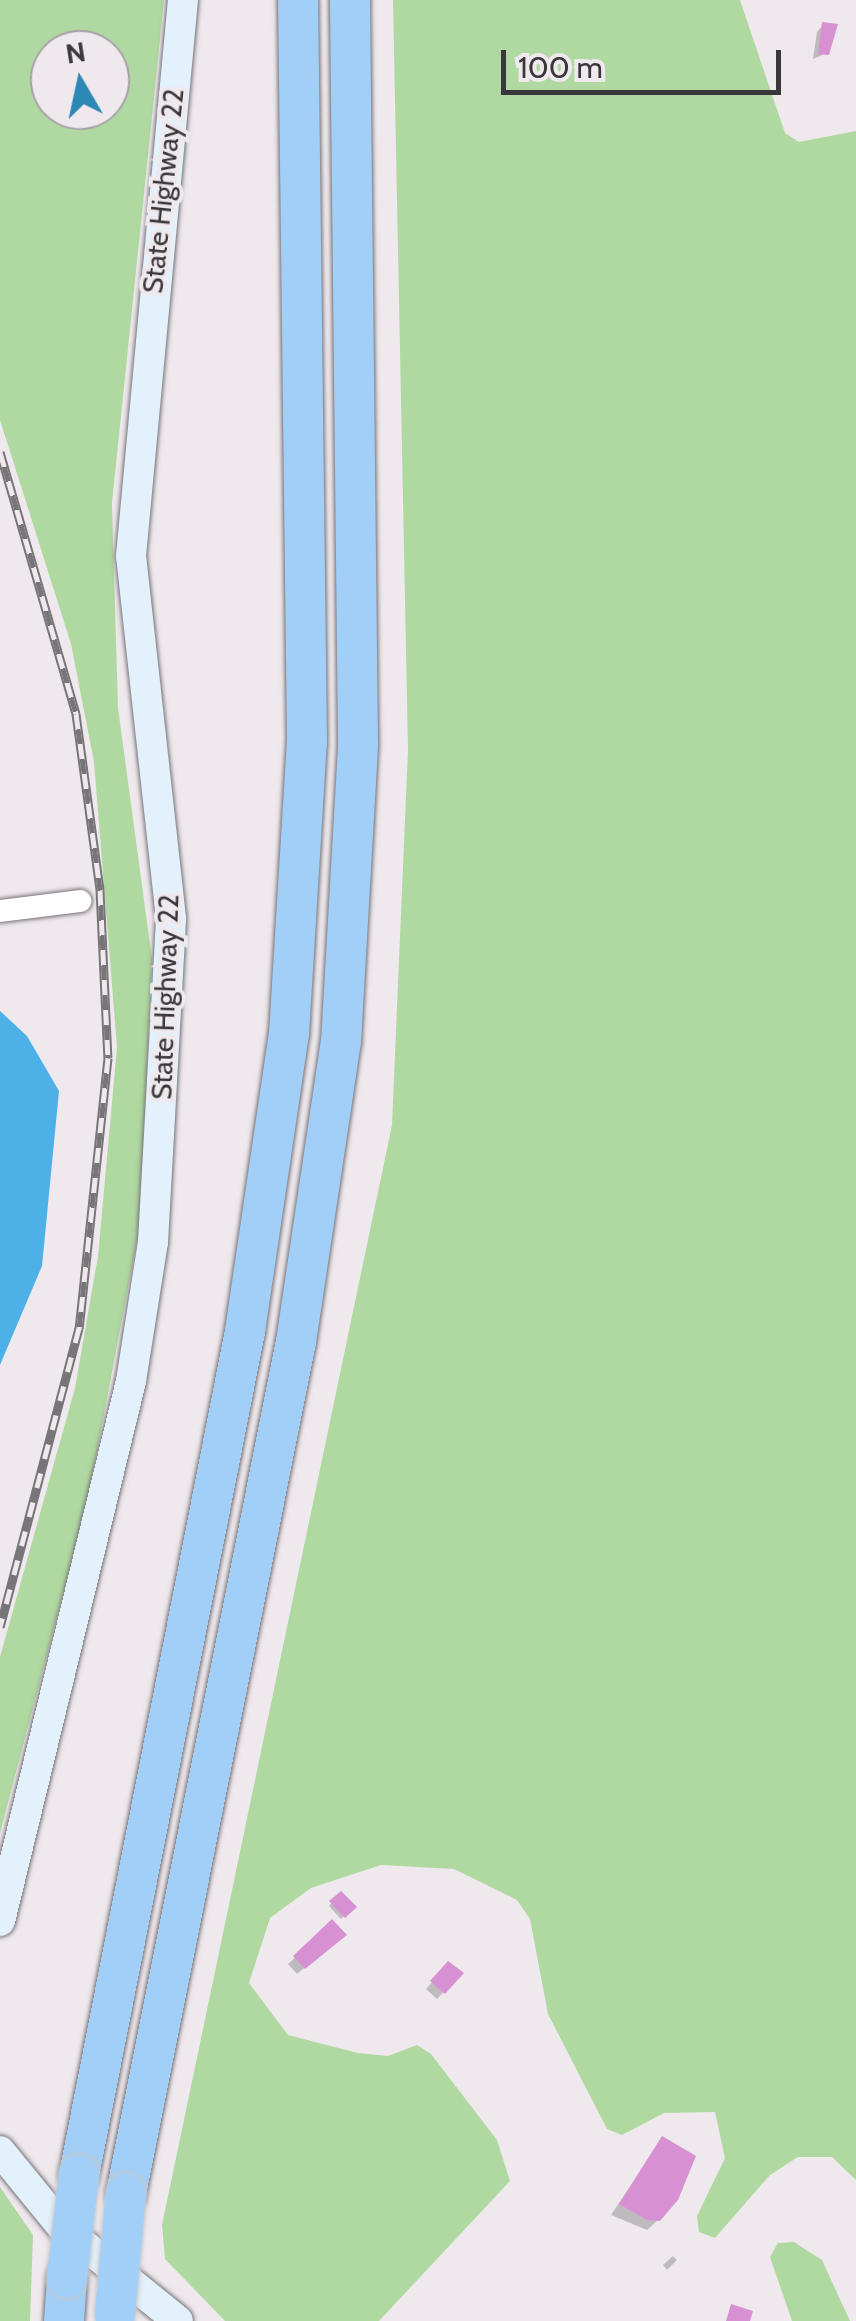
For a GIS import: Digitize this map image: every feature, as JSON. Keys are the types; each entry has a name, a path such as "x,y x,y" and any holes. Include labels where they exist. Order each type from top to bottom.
{"highway":[{"path":"64,2321 79,2175 245,1331 289,1034 307,742 298,0"},
{"path":"115,2318 126,2194 296,1342 340,1042 358,676 350,0"}],"main road":[{"name":"State Highway 22","path":"0,1921 132,1381 153,1242 171,918 131,556 183,0"},
{"path":"0,2150 62,2227 178,2321"}],"street":[{"path":"0,910 80,902"}],"green space":[{"path":"0,0 164,0 112,503 118,708 152,959 140,1224 88,1499 0,1833 0,1657 75,1388 98,1256 117,1047 94,762 71,644 0,420"},
{"path":"393,0 740,0 785,133 799,142 856,131 856,2180 832,2157 798,2157 770,2175 715,2238 699,2232 697,2216 725,2158 715,2112 664,2113 622,2135 607,2129 548,2014 530,1919 517,1900 454,1869 381,1865 311,1888 270,1918 249,1983 288,2035 358,2053 388,2056 417,2045 431,2054 497,2140 510,2181 379,2321 225,2321 165,2259 162,2225 392,1125 408,749"},
{"path":"0,2187 33,2235 30,2321 0,2321"},
{"path":"794,2242 822,2260 850,2321 792,2321 770,2257 778,2243"}],"water":[{"path":"0,1011 27,1036 59,1091 42,1266 0,1365"}],"building":[{"path":"822,22 838,24 829,55 818,54"},
{"path":"341,1891 357,1907 345,1918 329,1901"},
{"path":"332,1919 347,1935 305,1969 293,1956"},
{"path":"448,1961 464,1973 445,1994 430,1981"},
{"path":"662,2136 696,2156 678,2200 660,2221 647,2220 619,2204"},
{"path":"731,2304 753,2311 750,2321 726,2321"}],"railway":[{"path":"0,452 76,714 100,890 108,1058 79,1328 0,1627"}]}
